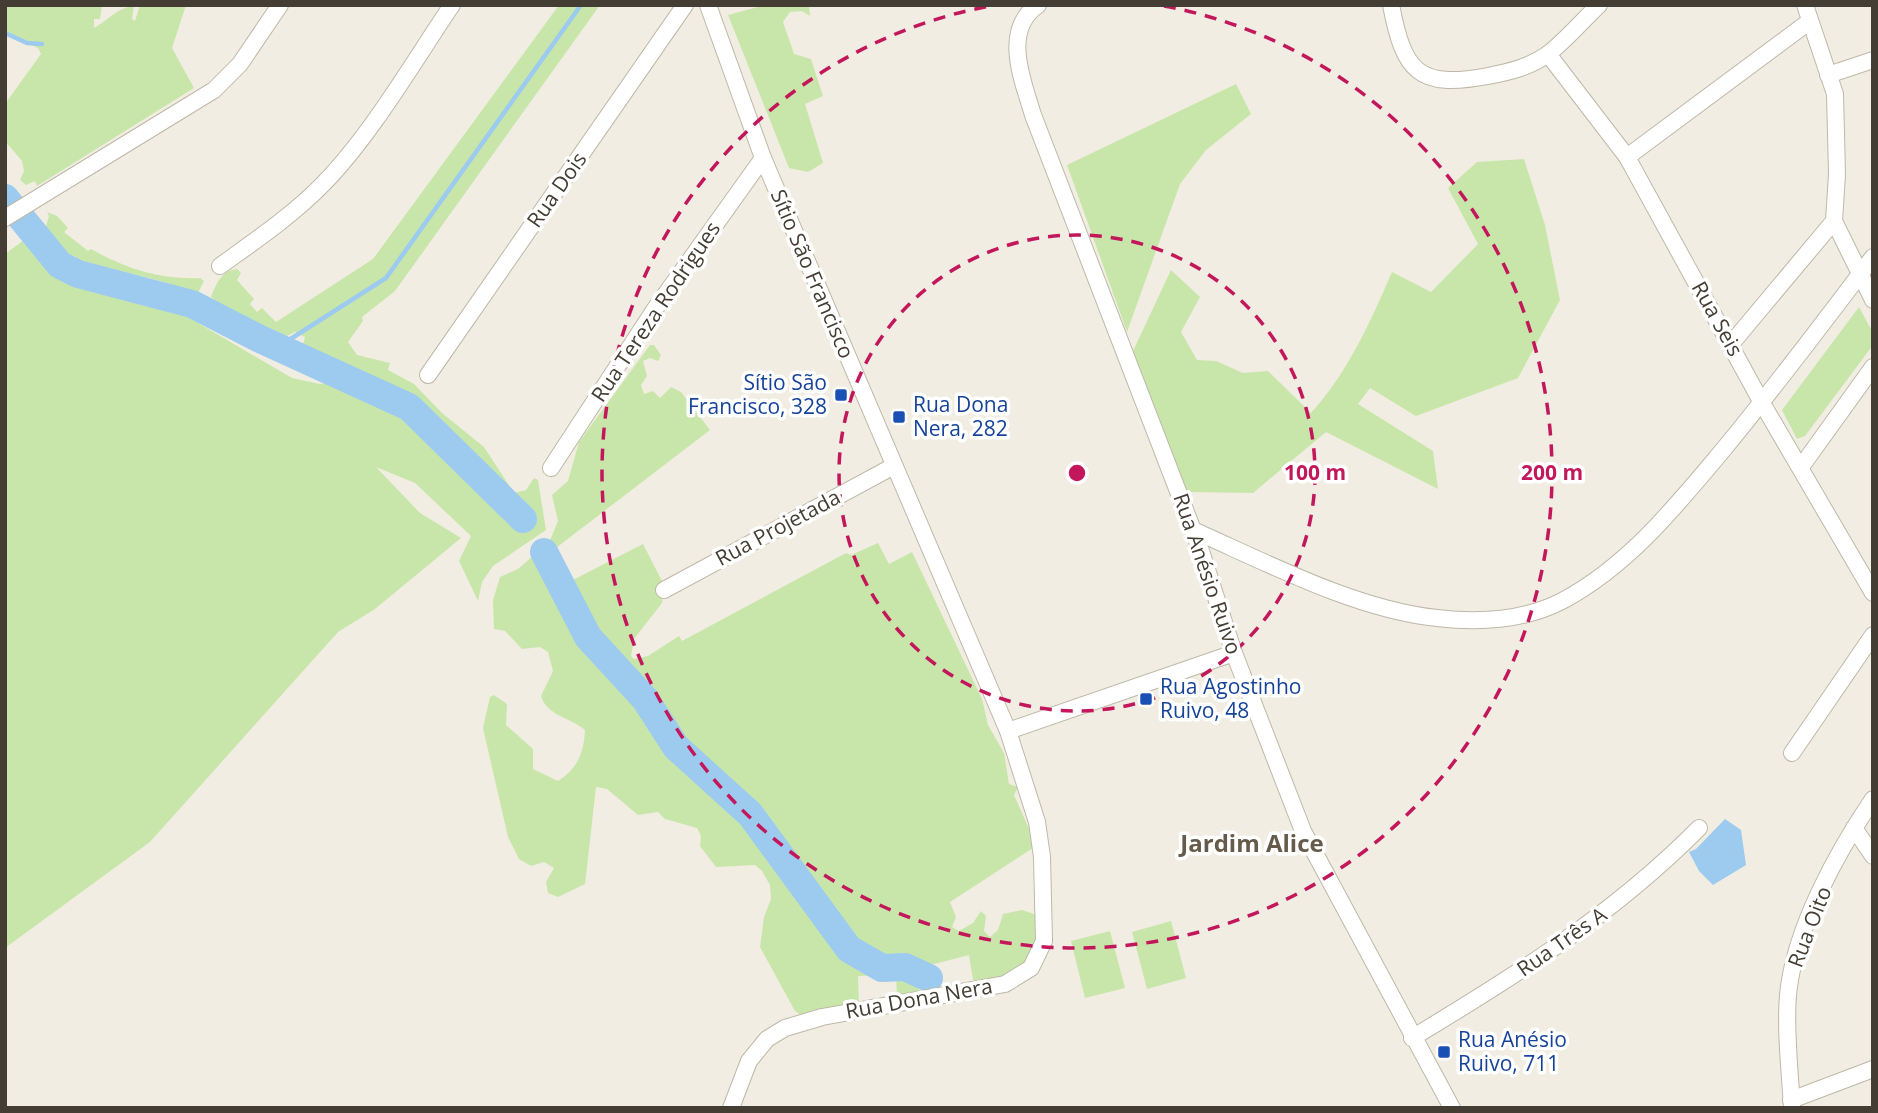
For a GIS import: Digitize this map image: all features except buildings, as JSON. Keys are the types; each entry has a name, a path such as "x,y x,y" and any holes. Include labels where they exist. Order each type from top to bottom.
{"street":[{"path":"5,218 214,90 240,64 280,5"},
{"path":"220,266 282,221 326,182 351,152 452,5"},
{"name":"Rua Dois","path":"428,375 685,5"},
{"name":"Sítio São Francisco","path":"708,5 763,158 892,467 1008,731"},
{"name":"Rua Anésio Ruivo","path":"1038,5 1030,11 1021,25 1018,67 1073,220 1193,530 1234,653 1303,831 1452,1108"},
{"path":"1391,5 1400,45 1408,61 1430,80 1472,79 1528,66 1548,54 1599,5"},
{"path":"1805,5 1835,94 1837,121 1834,220 1873,300"},
{"path":"1627,157 1810,21"},
{"name":"Rua Seis","path":"1548,54 1627,157 1762,402 1873,593"},
{"path":"1828,75 1873,60"},
{"name":"Rua Tereza Rodrigues","path":"551,468 655,309 763,158"},
{"path":"1731,344 1834,220"},
{"path":"1193,530 1306,580 1376,604 1435,618 1483,621 1519,617 1559,602 1587,586 1635,549 1762,402 1873,257"},
{"path":"1801,467 1873,367"},
{"name":"Rua Projetada","path":"664,590 892,467"},
{"path":"1792,753 1873,635"},
{"path":"1008,731 1234,653"},
{"name":"Rua Dona Nera","path":"731,1108 749,1061 767,1039 785,1028 822,1017 1005,984 1031,968 1044,941 1042,857 1030,792 1008,731"},
{"name":"Rua Oito","path":"1791,1104 1788,995 1795,958 1817,902 1854,828 1873,799"},
{"name":"Rua Três A","path":"1412,1038 1517,974 1606,912 1699,828"},
{"path":"1854,828 1873,856"},
{"path":"1791,1104 1873,1069"}],"green space":[{"path":"5,5 102,5 100,19 94,19 94,28 128,7 134,6 132,19 135,21 140,5 186,5 172,48 194,88 37,186 35,181 26,185 20,180 24,171 22,161 5,141 5,104 41,54 38,48 5,34"},
{"path":"559,5 600,5 395,291 362,317 363,321 348,342 357,355 390,363 388,370 414,384 442,413 484,447 514,493 526,490 534,478 538,480 546,530 493,566 482,582 478,601 459,561 471,536 415,483 376,467 420,513 461,538 375,609 338,632 150,842 5,948 5,254 28,237 39,243 52,261 80,286 181,313 292,378 320,384 331,382 345,392 365,396 415,420 436,438 508,514 520,516 518,500 496,474 412,400 302,348 305,337 295,332 282,337 260,336 240,323 211,297 224,275 237,269 241,273 237,280 254,299 250,304 257,312 262,308 276,322 373,259"},
{"path":"765,5 809,5 810,16 802,11 790,12 783,22 794,54 811,59 823,96 805,104 823,163 808,172 789,168 728,15"},
{"path":"1236,84 1251,114 1206,150 1180,184 1127,332 1067,165"},
{"path":"1524,159 1545,225 1560,300 1518,378 1416,416 1370,388 1358,404 1433,451 1438,489 1326,432 1253,493 1187,492 1133,351 1171,270 1200,297 1181,332 1197,360 1216,361 1243,373 1268,371 1311,413 1347,364 1392,272 1431,292 1478,244 1448,188 1477,162"},
{"path":"47,212 57,216 68,228 64,232 88,251 91,249 116,262 157,275 200,278 204,281 196,297 155,279 80,265 75,256 61,255 45,229 49,216"},
{"path":"1859,307 1873,333 1873,345 1805,436 1797,439 1782,410"},
{"path":"650,345 654,345 661,355 658,361 650,358 643,361 647,376 641,385 644,394 653,391 660,398 671,387 681,392 710,430 552,551 571,581 643,544 664,585 662,603 634,639 631,656 634,659 648,656 679,636 682,641 846,553 851,555 878,543 889,564 912,552 982,699 988,725 1004,753 1009,784 1018,787 1014,795 1034,840 1033,848 950,902 956,917 952,927 959,931 973,923 981,911 986,916 984,931 990,937 998,930 1003,914 1022,910 1037,915 1039,934 1023,968 987,983 973,980 969,955 919,968 919,994 897,996 896,975 858,976 859,1003 801,1015 795,1011 760,947 764,917 771,899 770,885 755,865 716,867 700,846 701,836 697,828 665,819 658,812 638,815 607,789 596,787 585,884 558,897 548,893 546,882 554,868 544,862 531,866 519,859 508,837 483,728 490,697 494,695 507,704 506,725 533,749 533,769 558,781 578,760 585,730 544,703 541,696 553,671 548,652 540,647 522,649 505,631 494,629 493,600 500,577 518,569 533,556 551,551 549,543 558,521 552,495 568,481 579,442"},
{"path":"1171,921 1186,978 1147,989 1132,932"},
{"path":"1110,931 1125,988 1085,998 1071,941"}],"water":[{"path":"1725,819 1741,830 1746,865 1713,885 1699,871 1689,852 1696,849"}],"waterway":[{"path":"278,347 386,278 581,5"},
{"path":"5,33 27,43 42,44"},
{"path":"5,198 60,265 78,274 192,304 260,339 409,407 523,519"},
{"path":"544,552 588,637 645,699 676,747 750,814 849,949 882,968 905,967 929,978"}],"place":[{"name":"Sítio São Francisco, 328","path":"841,395"},
{"name":"Rua Dona Nera, 282","path":"899,417"},
{"name":"Rua Agostinho Ruivo, 48","path":"1146,699"},
{"name":"Rua Anésio Ruivo, 711","path":"1444,1052"}],"district":[{"name":"Jardim Alice","path":"1252,844"}]}
